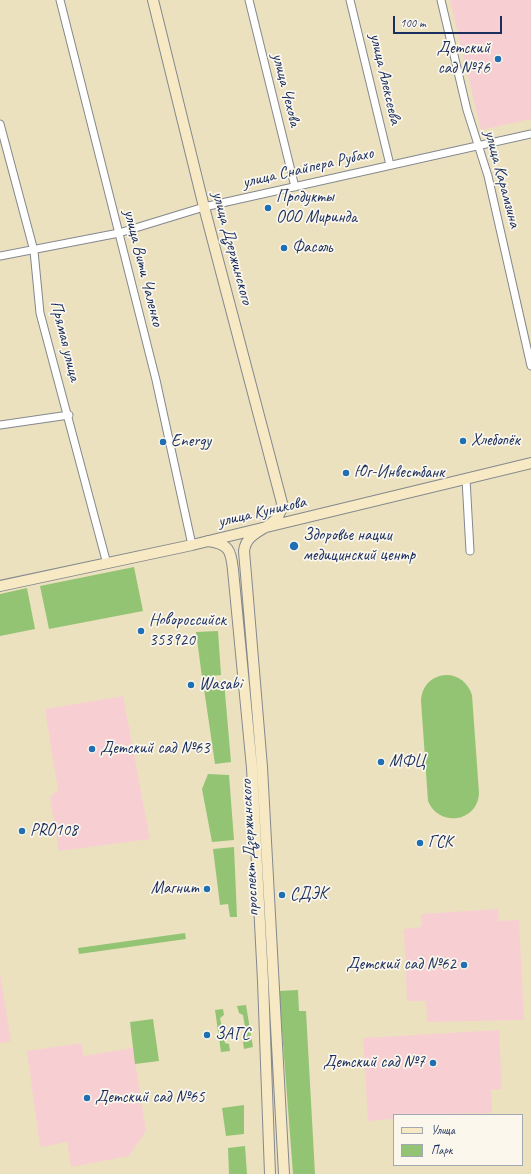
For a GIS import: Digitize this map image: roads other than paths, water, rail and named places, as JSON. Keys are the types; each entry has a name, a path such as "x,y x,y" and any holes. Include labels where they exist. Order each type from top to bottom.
{"street":[{"name":"улица Вити Чаленко","path":"60,0 172,447 192,546"},
{"name":"улица Дзержинского","path":"153,0 204,207 282,503"},
{"name":"улица Чехова","path":"249,0 295,187"},
{"name":"улица Алексеева","path":"350,0 390,165"},
{"name":"улица Карамзина","path":"441,0 477,146 490,183 531,366"},
{"name":"Прямая улица","path":"0,124 34,251 40,313 69,415 106,564"},
{"name":"улица Снайпера Рубахо","path":"1,254 34,251 119,232 204,207 531,134"},
{"path":"0,425 69,415"},
{"name":"улица Куникова","path":"0,586 192,546 531,463"},
{"path":"466,479 470,551"},
{"path":"282,503 289,513 299,518 306,518"},
{"path":"244,551 248,540 263,528 277,520 282,511 282,503"},
{"path":"235,536 244,551"},
{"path":"231,553 235,536"},
{"path":"208,541 223,545 231,553"},
{"name":"проспект Дзержинского","path":"244,551 284,1174"},
{"name":"проспект Дзержинского","path":"231,553 257,767 270,1174"}],"place":[{"name":"Детский сад №76","path":"498,59"},
{"name":"Продукты ООО Миринда","path":"268,208"},
{"name":"Фасоль","path":"284,248"},
{"name":"Хлебопёк","path":"463,441"},
{"name":"Energy","path":"163,442"},
{"name":"Юг-Инвестбанк","path":"346,473"},
{"name":"Здоровье нации медицинский центр","path":"294,546"},
{"name":"Новороссийск 353920","path":"141,631"},
{"name":"Wasabi","path":"191,685"},
{"name":"Детский сад №63","path":"92,749"},
{"name":"МФЦ","path":"381,762"},
{"name":"PRO108","path":"22,831"},
{"name":"ГСК","path":"420,843"},
{"name":"Магнит","path":"207,889"},
{"name":"СДЭК","path":"282,895"},
{"name":"Детский сад №62","path":"464,965"},
{"name":"ЗАГС","path":"207,1035"},
{"name":"Детский сад №7","path":"433,1063"},
{"name":"Детский сад №65","path":"87,1098"}]}
